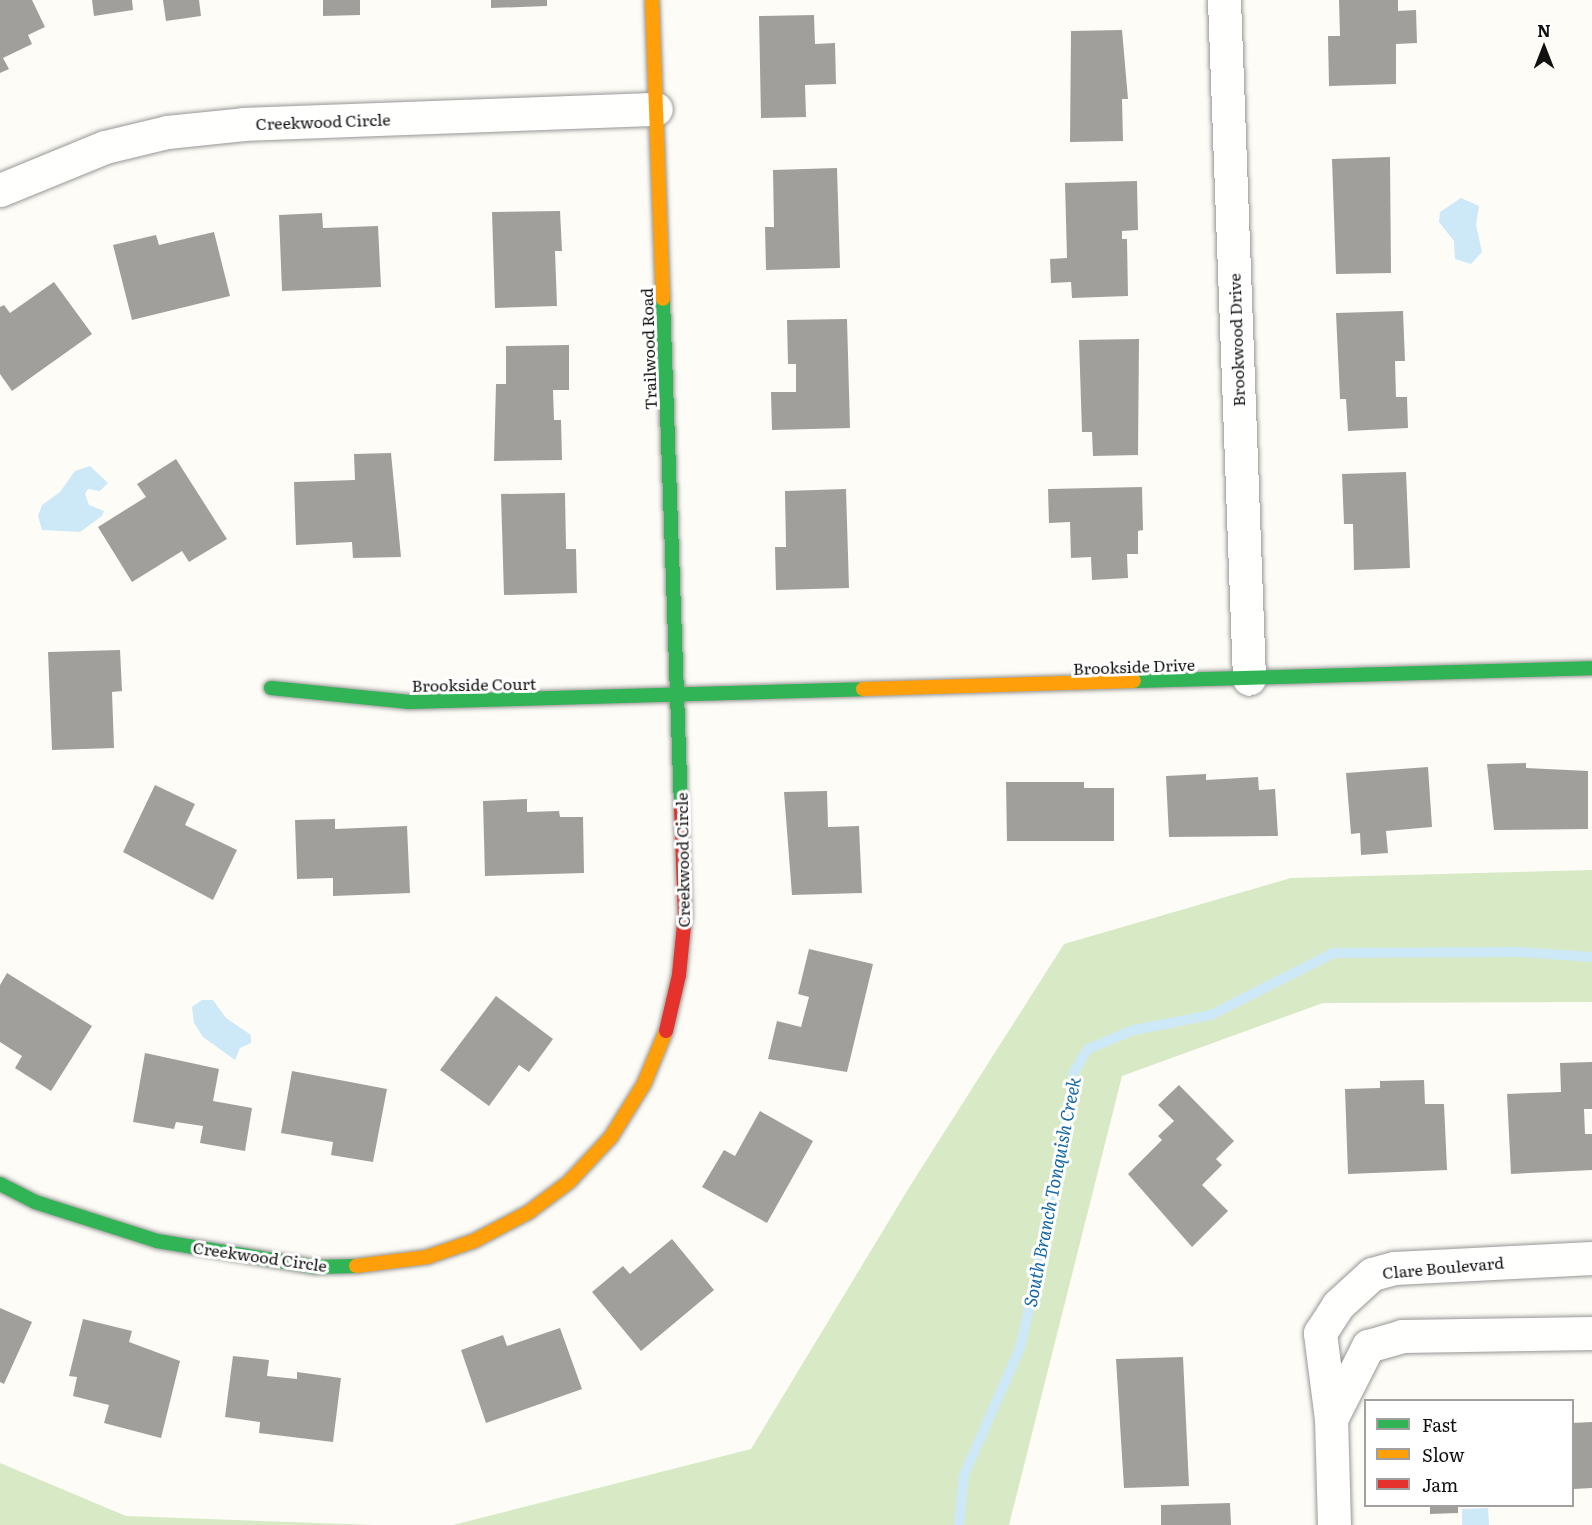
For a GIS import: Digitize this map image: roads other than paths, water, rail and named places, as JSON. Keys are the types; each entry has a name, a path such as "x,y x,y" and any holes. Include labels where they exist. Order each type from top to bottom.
{"street":[{"name":"Trailwood Road","path":"652,0 678,696"},
{"name":"Brookwood Drive","path":"1224,0 1249,679"},
{"name":"Creekwood Circle","path":"0,190 105,147 167,132 244,124 656,109"},
{"name":"Brookside Drive","path":"678,696 1592,668"},
{"name":"Brookside Court","path":"271,688 409,702 678,696"},
{"name":"Creekwood Circle","path":"0,1184 34,1202 110,1229 316,1267 378,1266 427,1257 474,1241 529,1212 568,1182 611,1137 644,1084 668,1026 679,975 685,915 678,696"},
{"name":"Clare Boulevard","path":"1334,1525 1331,1419 1320,1333 1338,1305 1372,1274 1394,1268 1592,1258"},
{"path":"1331,1419 1368,1346 1402,1336 1592,1333"}],"water":[{"path":"1461,198 1479,206 1476,225 1482,252 1471,264 1455,259 1454,241 1439,222 1440,212"},
{"path":"90,466 108,483 100,491 88,489 85,494 89,505 104,511 102,516 80,532 42,530 38,516 42,505 60,492 75,471"},
{"path":"202,1000 213,1000 226,1018 251,1035 251,1043 240,1048 235,1060 203,1037 194,1023 192,1007"},
{"path":"1488,1508 1489,1525 1462,1525 1462,1509"}],"waterway":[{"name":"South Branch Tonquish Creek","path":"959,1525 964,1475 1020,1348 1054,1201 1074,1072 1088,1049 1134,1030 1211,1015 1334,953 1521,952 1592,957"}]}
